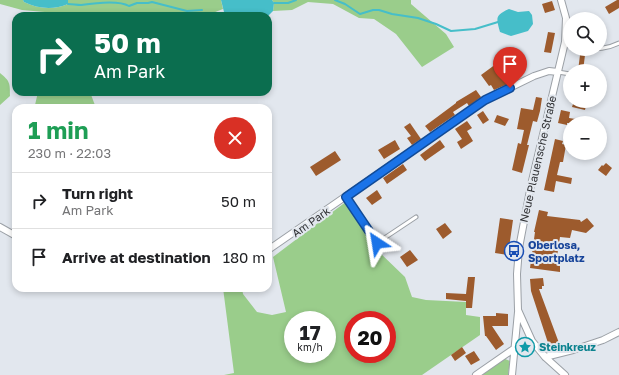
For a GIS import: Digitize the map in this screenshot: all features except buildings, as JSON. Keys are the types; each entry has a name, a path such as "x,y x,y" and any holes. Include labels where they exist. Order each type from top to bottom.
{"street":[{"name":"Neue Plauensche Straße","path":"561,0 564,12"},
{"name":"Neue Plauensche Straße","path":"564,56 558,72 531,185 519,248 517,274 518,310 532,341 545,357 565,375"},
{"name":"Am Park","path":"272,247 485,100 534,76 549,71 558,72"},
{"path":"0,227 12,234"},
{"path":"512,375 518,310"},
{"path":"545,357 603,340 619,332"},
{"path":"476,375 515,348 532,341"}],"lane":[{"path":"607,48 619,44"},
{"path":"558,72 563,73"},
{"path":"346,197 377,243 416,217"}],"green space":[{"path":"0,0 23,0 29,4 52,8 68,4 68,0 221,0 223,9 215,12 45,12 22,10 0,4"},
{"path":"272,0 411,0 411,4 446,34 454,47 422,67 396,34 374,19 359,18 333,4 308,2 292,10 273,11 274,3"},
{"path":"0,73 9,83 10,96 0,105"},
{"path":"37,96 92,96 94,104 35,104"},
{"path":"347,201 378,251 405,277 412,297 426,300 466,302 466,315 480,317 480,335 422,375 224,375 234,373 224,292 243,292 257,312 272,315 284,312 284,363 336,363 336,311 286,311 273,257"},
{"path":"505,359 510,361 508,375 482,375"}],"water":[{"path":"23,0 68,0 68,4 46,8 29,4"},
{"path":"221,0 272,0 274,3 272,12 224,12"},
{"path":"509,9 518,12 529,11 532,15 533,24 528,31 511,36 500,32 497,20 501,13"}],"waterway":[{"path":"274,3 288,3 296,0"},
{"path":"335,0 345,4 360,14 373,10 379,10 392,14 418,18 451,31 475,29 498,22"},
{"path":"68,4 81,5 119,3 129,6 137,3 152,2 187,11 202,10"}],"place":[{"name":"Oberlosa, Sportplatz","path":"514,251"},
{"name":"Steinkreuz","path":"525,347"}],"route":[{"path":"377,243 346,197 485,100 510,88"}]}
